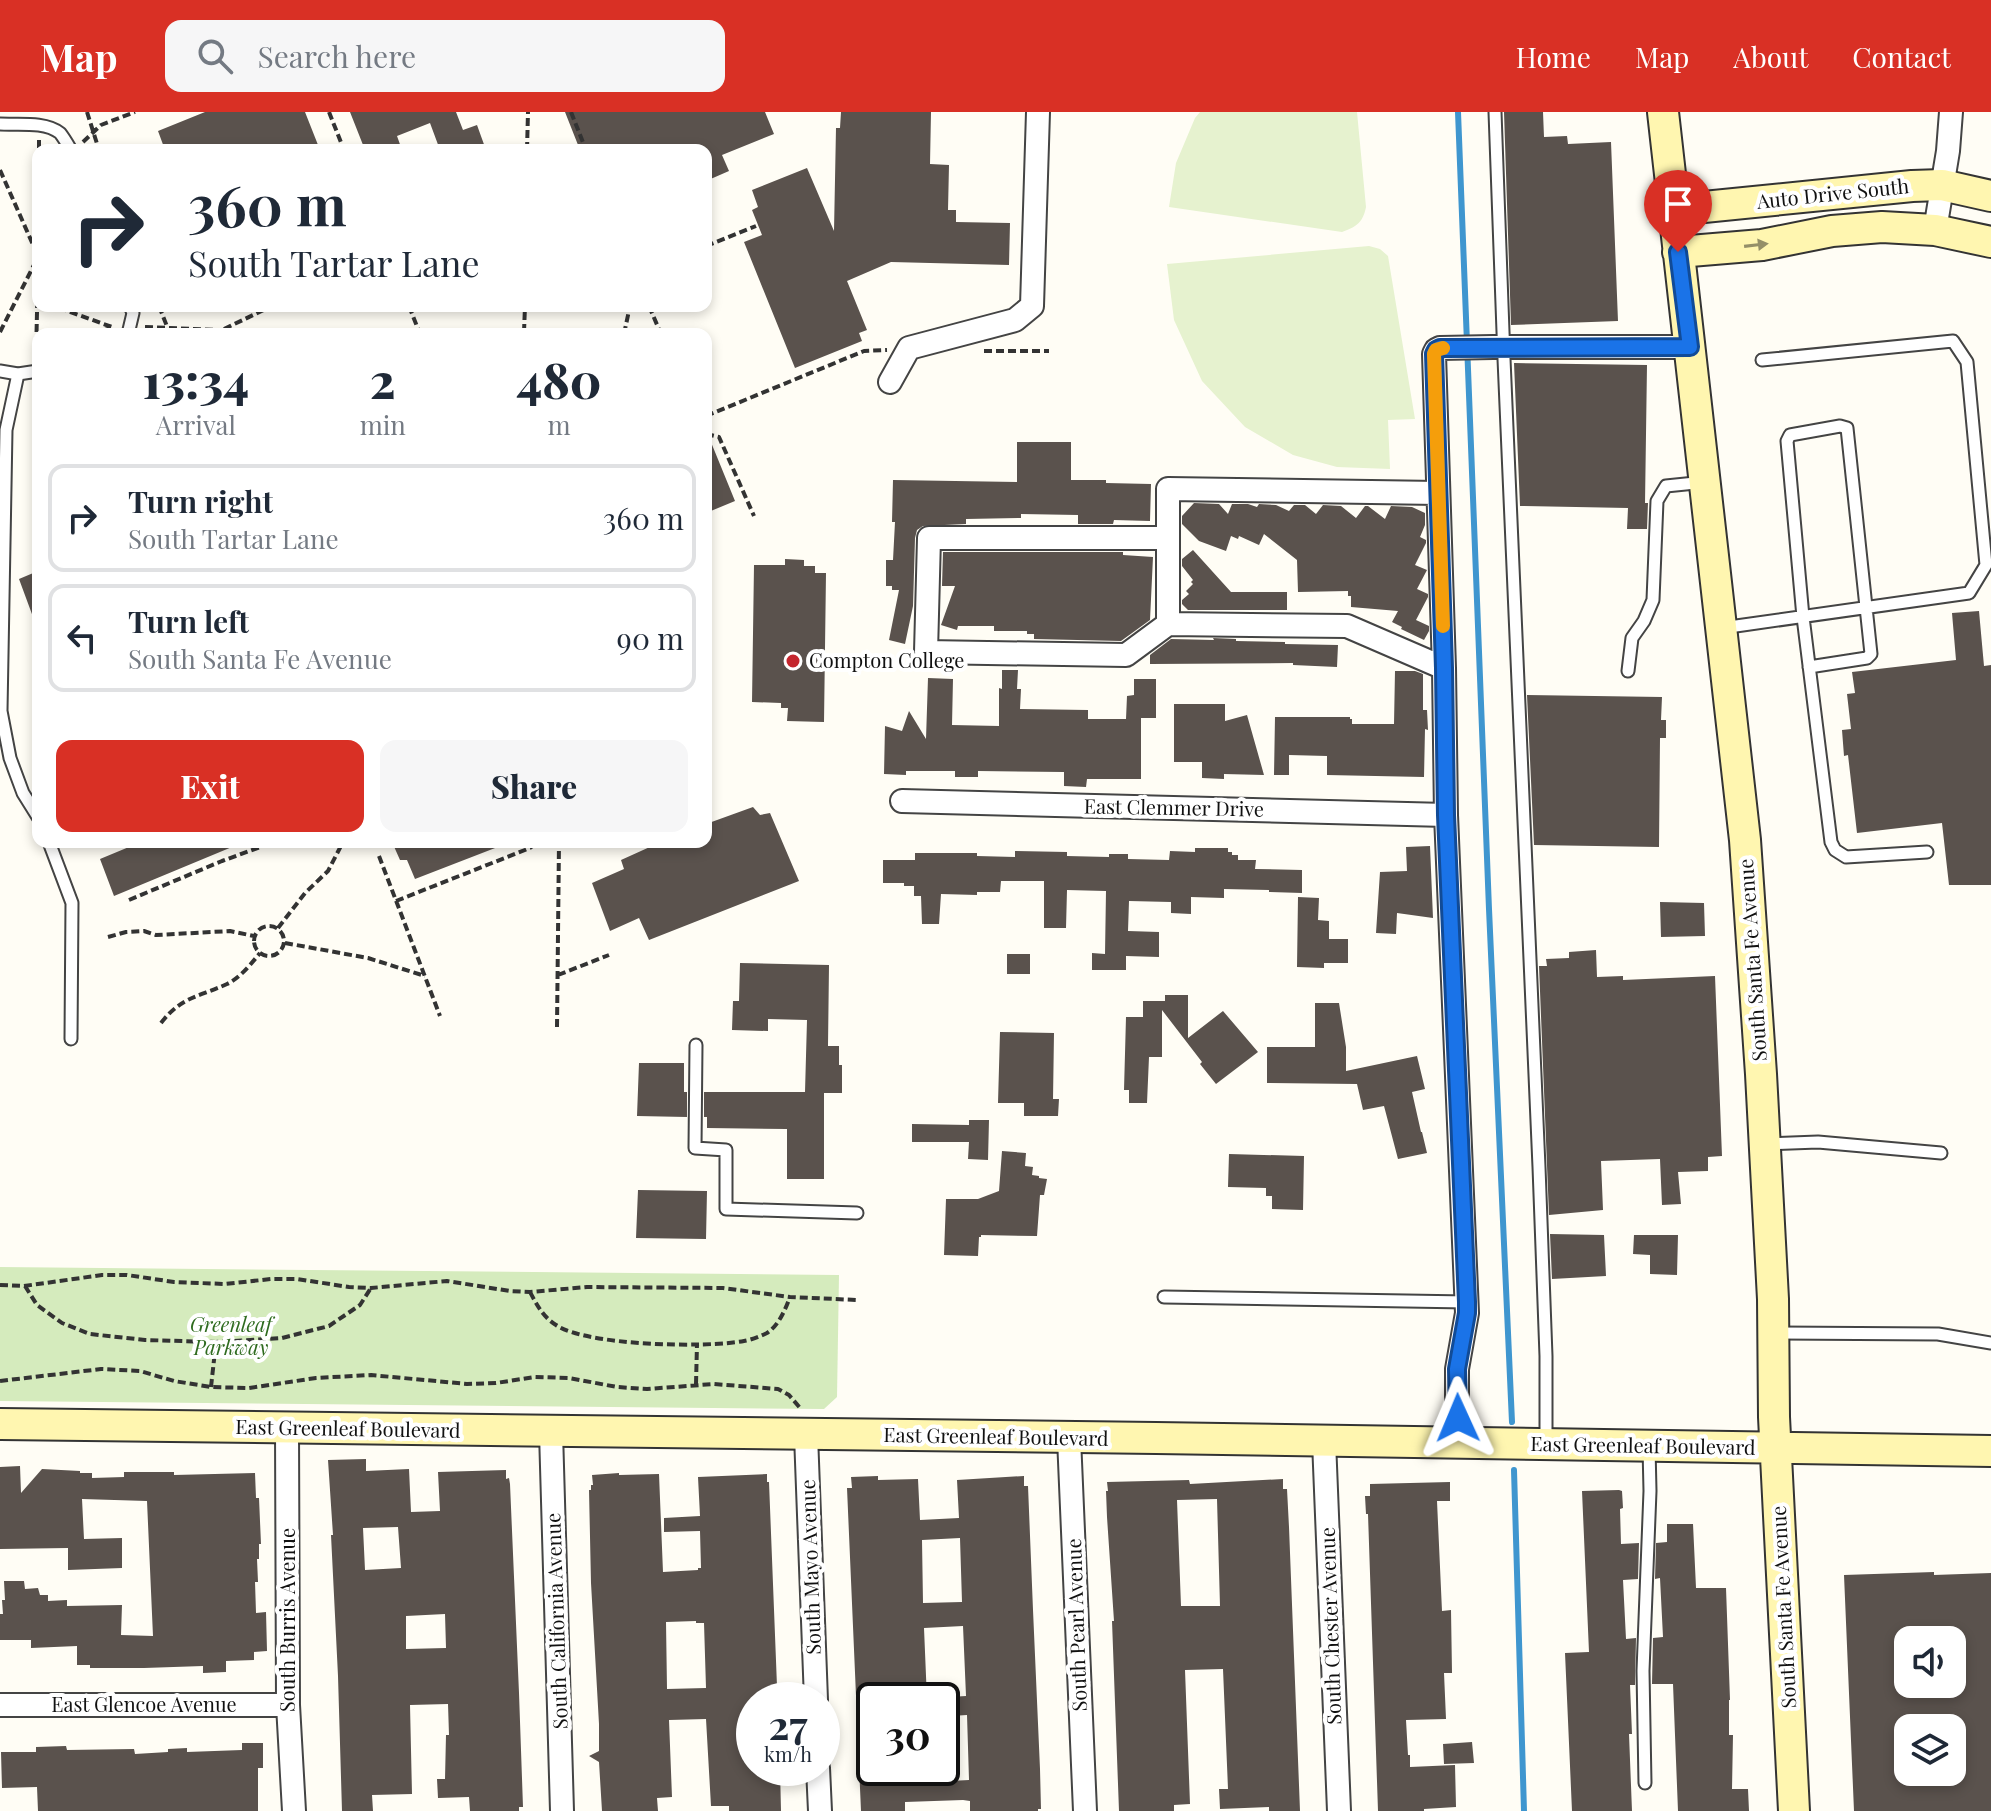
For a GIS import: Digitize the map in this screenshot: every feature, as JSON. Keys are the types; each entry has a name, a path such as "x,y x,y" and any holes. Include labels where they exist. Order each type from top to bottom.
{"street":[{"path":"890,382 909,348 1015,320 1032,306 1038,112"},
{"name":"South Santa Fe Avenue","path":"1663,112 1745,840 1765,1144 1794,1811"},
{"path":"1935,230 1951,112"},
{"name":"Auto Drive South","path":"1674,210 1942,185 1991,196"},
{"name":"Auto Drive South","path":"1678,252 1762,245 1832,231 1882,227 1935,230 1991,242"},
{"path":"1457,1443 1457,1369 1467,1302 1446,815 1434,354 1440,348 1690,347"},
{"path":"1168,624 1168,489 1438,493"},
{"path":"1167,538 929,538 926,652 1126,655 1168,624 1347,626 1444,668"},
{"name":"East Clemmer Drive","path":"902,801 1446,815"},
{"name":"East Greenleaf Boulevard","path":"0,1424 551,1432 805,1423 1069,1438 1991,1451"},
{"name":"South Mayo Avenue","path":"805,1423 815,1682"},
{"name":"South Burris Avenue","path":"287,1428 288,1705 294,1811"},
{"name":"South California Avenue","path":"551,1432 562,1811"},
{"name":"South Pearl Avenue","path":"1069,1438 1085,1811"},
{"name":"South Chester Avenue","path":"1324,1441 1339,1811"},
{"name":"East Glencoe Avenue","path":"0,1705 288,1705"},
{"path":"819,1786 820,1811"}],"lane":[{"path":"1495,112 1498,347 1539,1167 1546,1444"},
{"path":"0,124 51,128 61,134 67,144"},
{"path":"1721,628 1969,593 1986,565 1967,362 1953,341 1762,360"},
{"path":"0,371 18,374 32,372"},
{"path":"18,374 6,430 1,711 5,758 32,807"},
{"path":"1809,667 1867,658 1871,654 1847,428 1840,426 1790,435 1787,441 1803,617 1809,667 1831,842 1835,850 1846,857 1927,852"},
{"path":"1628,671 1632,638 1653,600 1657,501 1666,486 1705,482"},
{"path":"51,848 72,903 71,1039"},
{"path":"696,1045 695,1148 726,1150 726,1209 857,1213"},
{"path":"1765,1144 1818,1142 1941,1153"},
{"path":"1164,1297 1467,1302"},
{"path":"1773,1333 1938,1334 1991,1343"},
{"path":"1645,1783 1643,1671 1649,1447"}],"path":[{"path":"87,112 97,144"},
{"path":"79,144 101,125 135,112"},
{"path":"329,112 342,144"},
{"path":"527,144 528,112"},
{"path":"571,112 584,144"},
{"path":"0,170 32,243"},
{"path":"712,244 756,226"},
{"path":"0,332 32,269"},
{"path":"70,312 112,327 109,328"},
{"path":"224,328 259,312"},
{"path":"712,435 719,437 754,516"},
{"path":"129,900 258,848"},
{"path":"278,928 305,893 328,871 340,848"},
{"path":"396,901 530,848"},
{"path":"557,1027 559,848"},
{"path":"379,856 440,1016"},
{"path":"264,926 273,926 283,934 285,943 276,955 265,956 255,946 254,936 264,926"},
{"path":"108,937 144,931 156,935 230,931 254,936"},
{"path":"285,943 368,958 425,976"},
{"path":"161,1023 170,1011 187,999 230,983 260,953"},
{"path":"558,975 609,955"},
{"path":"0,1285 24,1286 102,1275 127,1275 174,1282 225,1284 297,1279 371,1288 447,1281 530,1292 587,1287 723,1288 790,1297 857,1300"},
{"path":"24,1286 37,1305 62,1323 90,1334 145,1340 216,1342 282,1338 329,1326 360,1305 371,1288"},
{"path":"530,1292 541,1313 558,1327 592,1338 697,1344 746,1341 769,1332 783,1315 790,1297"},
{"path":"211,1387 216,1342"},
{"path":"696,1384 697,1344"},
{"path":"0,1381 101,1369 140,1371 211,1387 249,1388 316,1378 371,1375 467,1384 535,1377 569,1378 647,1389 714,1384 778,1389 789,1395 805,1423"}],"green space":[{"path":"1200,112 1357,112 1366,207 1363,217 1355,226 1342,232 1169,207 1176,163"},
{"path":"1369,246 1380,249 1388,256 1415,419 1388,420 1390,469 1337,467 1293,455 1245,427 1202,381 1174,320 1167,264"},
{"name":"Greenleaf Parkway","path":"0,1267 839,1275 837,1397 824,1409 0,1401"}],"building":[{"path":"205,112 305,112 318,144 163,144 158,131"},
{"path":"350,112 456,112 463,130 477,125 484,144 438,144 430,123 397,136 400,144 363,144"},
{"path":"565,112 765,112 774,134 722,155 729,171 712,178 712,144 578,144"},
{"path":"841,112 931,112 930,164 949,165 948,210 956,210 956,222 1010,223 1009,265 891,262 847,281 867,330 859,333 862,341 795,368 744,242 762,235 752,210 758,207 752,190 807,168 834,231 836,128 840,128"},
{"path":"1504,112 1543,112 1544,137 1567,136 1568,144 1611,142 1618,321 1511,325"},
{"path":"1514,363 1647,365 1647,529 1627,529 1628,508 1520,506"},
{"path":"1017,442 1071,442 1071,480 1151,484 1150,521 1114,520 1113,524 1078,524 1078,515 1021,514 1021,518 966,519 966,524 923,526 917,530 915,538 913,606 905,644 889,640 899,590 886,586 886,560 893,560 893,480 1017,482"},
{"path":"712,445 735,501 712,511"},
{"path":"1194,503 1219,504 1228,514 1232,504 1257,507 1259,504 1276,505 1289,511 1294,505 1305,505 1316,514 1323,505 1341,506 1356,518 1365,506 1385,519 1391,506 1412,507 1425,513 1425,525 1420,537 1426,543 1415,565 1427,570 1417,589 1428,594 1416,620 1429,626 1424,640 1392,622 1398,611 1351,607 1348,591 1298,592 1297,560 1264,534 1259,545 1239,536 1238,539 1231,536 1226,551 1199,541 1182,524 1182,516"},
{"path":"1193,550 1231,592 1287,592 1287,610 1188,610 1182,600 1189,594 1186,591 1193,580 1182,566 1182,559"},
{"path":"943,552 1123,552 1123,555 1153,557 1150,620 1121,641 1034,639 1034,634 1027,634 1027,631 994,631 994,626 958,626 957,630 941,625 955,586 942,586"},
{"path":"785,559 804,560 804,566 815,566 815,573 826,573 824,722 787,721 788,708 781,708 781,703 752,702 754,565 785,565"},
{"path":"32,574 32,614 19,579"},
{"path":"1979,611 1984,666 1991,665 1991,885 1949,885 1942,823 1857,833 1842,730 1851,729 1847,694 1855,693 1852,672 1956,660 1952,613"},
{"path":"1213,638 1338,645 1337,667 1293,663 1150,664 1150,655 1171,639"},
{"path":"1002,670 1018,670 1020,709 1088,710 1088,719 1126,719 1127,696 1134,695 1134,679 1156,679 1156,718 1141,718 1141,779 1087,779 1086,787 1064,786 1064,772 978,771 978,777 955,777 955,771 884,774 885,726 902,731 909,711 926,739 928,678 953,679 952,725 999,726"},
{"path":"1395,671 1423,674 1423,710 1427,710 1428,730 1425,729 1424,777 1327,775 1327,756 1289,755 1289,775 1274,775 1275,717 1350,717 1352,724 1394,724"},
{"path":"1527,695 1662,697 1661,720 1666,720 1666,738 1660,738 1659,847 1534,845"},
{"path":"1174,704 1225,704 1225,721 1247,715 1264,775 1224,774 1224,779 1202,778 1202,762 1174,762"},
{"path":"753,807 760,815 770,813 799,881 649,940 639,918 610,931 592,883 624,869 621,860 648,848 712,848 712,822"},
{"path":"1430,846 1433,918 1397,913 1396,934 1376,933 1380,872 1407,871 1406,847"},
{"path":"127,848 230,848 114,896 100,859"},
{"path":"395,848 495,848 415,879 407,860 400,860"},
{"path":"1195,848 1228,848 1232,855 1238,855 1238,860 1256,860 1255,869 1302,870 1302,893 1224,889 1224,898 1191,897 1191,914 1171,913 1171,902 1129,901 1128,931 1159,932 1159,957 1126,956 1126,970 1092,970 1092,953 1105,954 1106,891 1067,890 1066,928 1044,928 1044,881 1001,881 1000,892 977,892 977,895 941,894 939,924 922,924 921,896 914,896 914,886 883,883 883,860 915,860 915,853 977,853 977,856 1015,857 1015,851 1067,852 1067,856 1128,854 1128,859 1169,860 1170,851 1195,852"},
{"path":"1298,897 1319,898 1318,920 1329,921 1329,939 1348,939 1348,963 1324,963 1324,968 1297,967"},
{"path":"1660,902 1704,903 1705,936 1661,937"},
{"path":"1596,950 1597,977 1623,976 1623,980 1715,976 1722,1156 1708,1157 1708,1171 1678,1172 1681,1204 1662,1205 1660,1159 1601,1161 1603,1210 1549,1215 1539,966 1547,966 1546,959 1569,958 1569,952"},
{"path":"1007,954 1030,954 1030,974 1007,974"},
{"path":"740,963 829,965 828,1046 839,1046 842,1093 824,1093 824,1179 787,1179 787,1129 707,1128 704,1092 805,1092 807,1020 768,1019 768,1031 732,1030 733,1001 739,1001"},
{"path":"1165,995 1188,995 1188,1038 1223,1011 1258,1052 1216,1084 1162,1010 1162,1057 1149,1057 1147,1103 1129,1103 1129,1090 1124,1090 1126,1017 1143,1017 1143,1001 1165,1001"},
{"path":"1315,1003 1339,1003 1346,1047 1346,1071 1417,1056 1425,1089 1412,1092 1427,1153 1398,1159 1384,1106 1363,1110 1357,1084 1267,1083 1267,1047 1315,1047"},
{"path":"1000,1032 1054,1033 1053,1099 1059,1099 1058,1116 1024,1116 1024,1103 998,1103"},
{"path":"639,1063 684,1063 687,1117 637,1116"},
{"path":"969,1120 989,1120 988,1160 968,1159 969,1142 912,1142 912,1124 969,1125"},
{"path":"1002,1151 1026,1153 1025,1166 1033,1167 1032,1175 1047,1179 1044,1195 1040,1195 1037,1236 981,1235 978,1256 944,1255 946,1199 978,1199 999,1191"},
{"path":"1229,1154 1304,1156 1303,1210 1272,1209 1272,1196 1266,1196 1266,1188 1228,1187"},
{"path":"638,1190 707,1191 706,1239 636,1238"},
{"path":"1550,1234 1604,1235 1606,1276 1552,1279"},
{"path":"1634,1235 1678,1235 1677,1275 1650,1274 1650,1255 1633,1254"},
{"path":"366,1459 366,1471 409,1469 411,1512 440,1511 438,1472 506,1470 506,1479 509,1478 510,1484 519,1693 523,1807 519,1807 519,1811 470,1811 469,1797 438,1798 437,1779 445,1779 448,1704 410,1705 412,1794 372,1795 373,1811 342,1811 328,1460","holes":["398,1527 401,1568 365,1570 363,1528","445,1614 446,1648 406,1649 406,1616"]},
{"path":"20,1466 21,1493 42,1469 92,1473 92,1478 124,1477 124,1472 174,1472 174,1475 255,1473 261,1544 257,1559 258,1582 255,1582 256,1613 266,1612 267,1651 254,1652 254,1660 226,1661 226,1672 203,1673 203,1666 90,1668 90,1665 77,1665 77,1646 31,1648 31,1640 0,1640 4,1581 24,1581 25,1589 38,1588 40,1595 48,1595 48,1601 67,1600 67,1606 122,1605 121,1635 153,1636 147,1501 82,1499 84,1539 122,1538 122,1568 68,1570 68,1548 0,1549 0,1467"},
{"path":"659,1474 663,1572 698,1570 701,1568 700,1531 664,1532 664,1518 700,1516 698,1477 767,1474 777,1682 736,1682 736,1786 780,1786 781,1811 729,1811 729,1806 711,1806 706,1719 669,1720 672,1797 657,1798 658,1811 602,1811 599,1762 589,1756 599,1751 591,1583 589,1490 593,1485 592,1475","holes":["666,1622 704,1623 706,1688 667,1689"]},
{"path":"1024,1476 1024,1486 1028,1486 1040,1769 1041,1809 1038,1811 970,1811 970,1801 963,1800 905,1802 905,1811 861,1811 860,1786 960,1786 960,1780 969,1780 967,1715 960,1715 960,1696 966,1696 963,1626 924,1628 926,1682 856,1682 856,1696 847,1488 852,1488 851,1477 918,1479 920,1520 959,1518 957,1480","holes":["960,1538 962,1602 923,1603 922,1540"]},
{"path":"1283,1479 1283,1489 1287,1489 1300,1811 1269,1811 1269,1807 1220,1809 1219,1789 1228,1789 1223,1669 1185,1670 1190,1804 1174,1805 1174,1811 1119,1811 1107,1482 1189,1480 1190,1484","holes":["1217,1499 1220,1606 1181,1606 1177,1500"]},
{"path":"1450,1482 1450,1501 1437,1501 1442,1611 1451,1610 1452,1673 1444,1673 1446,1719 1406,1720 1410,1767 1455,1765 1456,1807 1378,1811 1365,1496 1370,1496 1370,1484"},
{"path":"1582,1491 1622,1491 1623,1508 1620,1509 1621,1544 1639,1543 1638,1579 1623,1580 1626,1639 1636,1638 1635,1685 1630,1685 1632,1811 1572,1811 1565,1653 1589,1652"},
{"path":"1667,1524 1693,1524 1696,1588 1726,1588 1729,1735 1733,1735 1732,1789 1748,1789 1749,1811 1678,1811 1673,1684 1652,1684 1653,1638 1663,1637 1660,1578 1655,1579 1656,1543 1667,1542"},
{"path":"1991,1573 1991,1811 1854,1811 1844,1575"},
{"path":"1472,1742 1474,1763 1444,1764 1443,1744"},
{"path":"242,1743 263,1743 263,1768 258,1768 258,1811 38,1811 37,1787 2,1788 1,1752 36,1752 36,1747 66,1746 67,1750 134,1749 135,1754 187,1748 187,1752 242,1750"}],"waterway":[{"path":"1458,112 1512,1422"},
{"path":"1514,1470 1524,1811"}],"slow traffic":[{"path":"1443,348 1434,354 1443,626"}],"place":[{"name":"Compton College","path":"793,661"}],"route":[{"path":"1458,1418 1457,1369 1467,1302 1446,815 1434,354 1440,348 1690,347 1678,252"}]}
